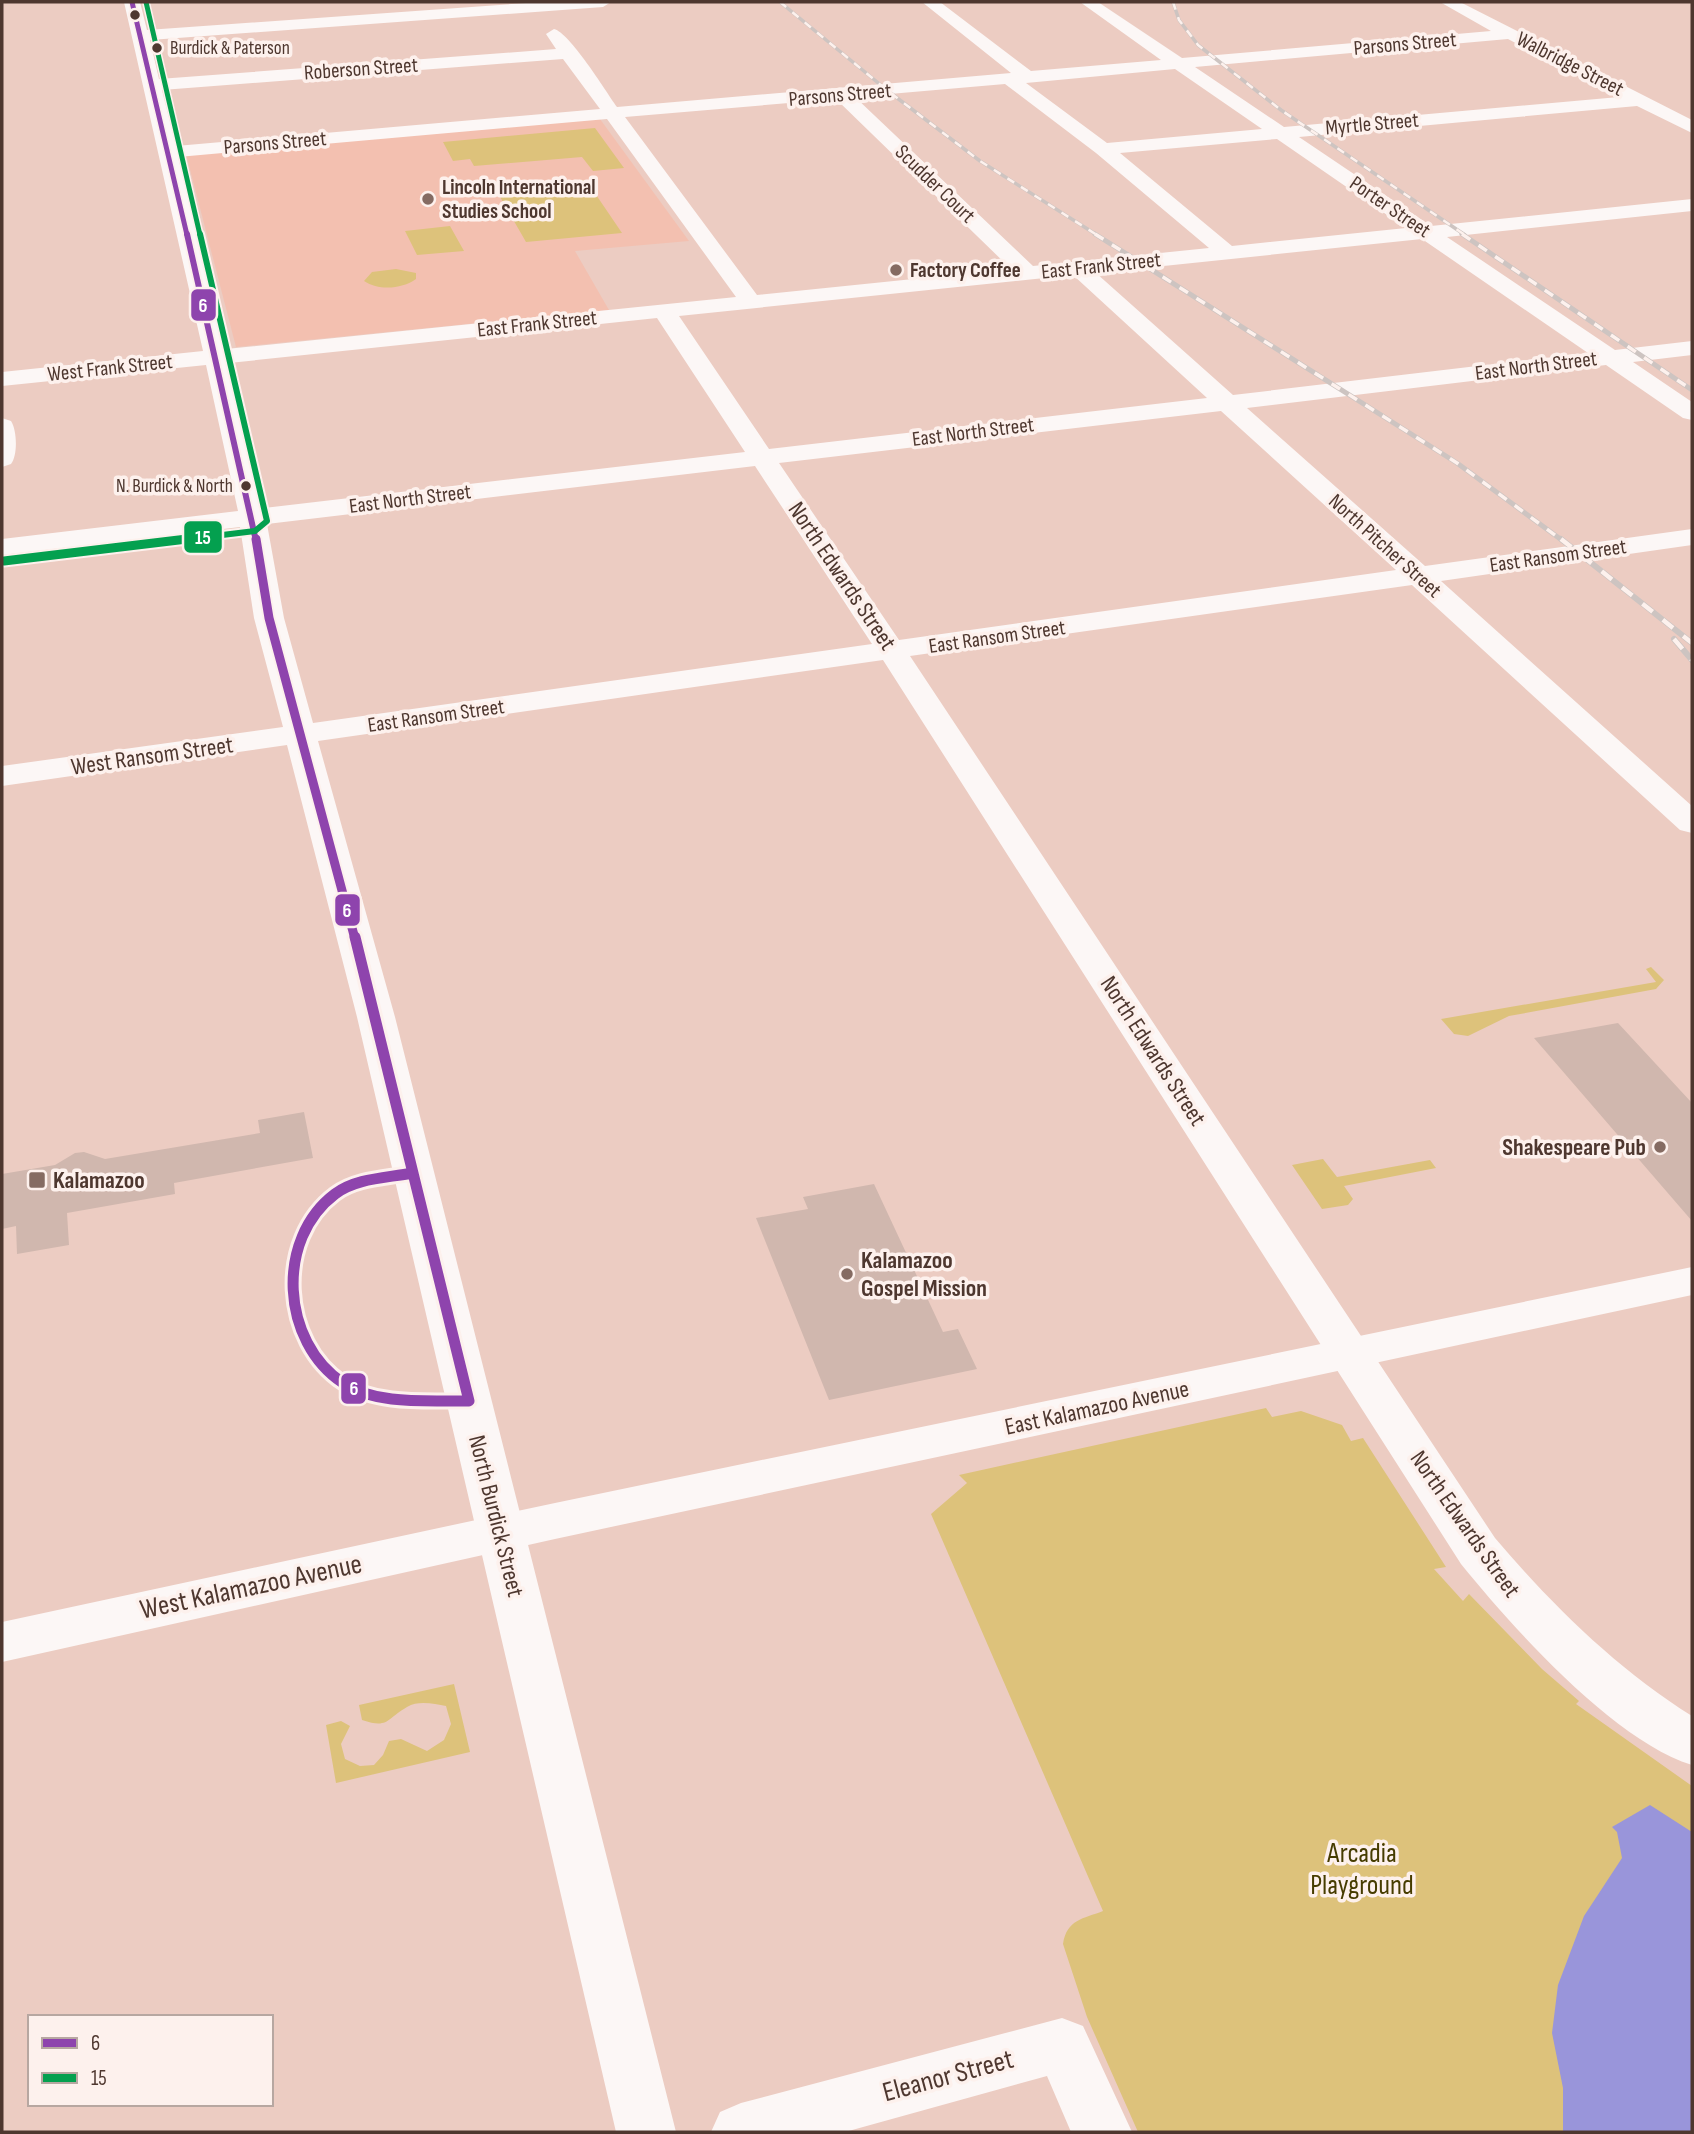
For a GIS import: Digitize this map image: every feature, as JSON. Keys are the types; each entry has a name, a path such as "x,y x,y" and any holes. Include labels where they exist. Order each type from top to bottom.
{"street":[{"name":"North Burdick Street","path":"132,2 253,517 269,618 376,1017 646,2132"},
{"path":"141,36 531,4 603,2"},
{"path":"931,3 957,2"},
{"name":"Porter Street","path":"1088,2 1692,413"},
{"name":"Walbridge Street","path":"1448,2 1692,127"},
{"path":"931,3 1228,253"},
{"path":"531,4 570,53 612,115 752,303"},
{"name":"Parsons Street","path":"169,152 842,95 1511,34"},
{"name":"Roberson Street","path":"152,85 570,53"},
{"name":"Scudder Court","path":"842,95 1028,273"},
{"name":"Myrtle Street","path":"1103,149 1641,100"},
{"name":"East Frank Street","path":"217,357 1692,205"},
{"name":"North Pitcher Street","path":"1078,268 1692,823"},
{"name":"North Edwards Street","path":"664,311 892,652 1478,1551 1554,1640 1603,1682 1692,1743"},
{"name":"East North Street","path":"2,547 1692,348"},
{"name":"West Frank Street","path":"2,379 217,357"},
{"path":"2,426 2,459"},
{"name":"East Ransom Street","path":"302,735 1692,537"},
{"name":"West Ransom Street","path":"2,776 302,735"},
{"path":"1656,790 1692,785"},
{"name":"East Kalamazoo Avenue","path":"500,1532 1692,1281"},
{"name":"West Kalamazoo Avenue","path":"2,1642 500,1532"},
{"name":"Eleanor Street","path":"741,2132 1062,2045 1102,2132"}],"shaded area":[{"name":"Lincoln International Studies School","path":"600,119 689,241 575,251 609,310 236,347 186,154"},
{"path":"1650,1805 1692,1832 1692,2132 1563,2132 1563,2088 1552,2033 1558,1985 1584,1916 1622,1858 1617,1832 1612,1827"}],"green space":[{"path":"595,128 624,168 593,171 582,157 474,166 470,159 453,161 443,142"},
{"path":"586,180 622,233 526,242 495,188"},
{"path":"450,226 464,251 417,255 405,231"},
{"path":"396,269 416,273 416,279 390,288 364,281 372,272"},
{"path":"1651,967 1664,980 1656,989 1509,1016 1468,1036 1454,1034 1441,1019 1656,982 1646,969"},
{"path":"1323,1159 1337,1177 1430,1160 1436,1168 1344,1186 1353,1199 1348,1205 1322,1209 1292,1165"},
{"name":"Arcadia Playground","path":"1266,1408 1272,1417 1301,1411 1342,1425 1351,1441 1363,1438 1446,1567 1434,1569 1463,1601 1469,1594 1542,1669 1579,1701 1576,1704 1692,1786 1692,2132 1138,2132 1087,2017 1063,1944 1072,1925 1103,1911 931,1514 967,1483 959,1475"},
{"path":"454,1684 470,1752 336,1783 326,1725 341,1721 350,1726 341,1744 345,1759 360,1766 374,1765 383,1755 389,1741 401,1739 427,1751 444,1740 451,1724 446,1706 416,1704 383,1723 371,1723 362,1720 359,1705"}],"building":[{"name":"Shakespeare Pub","path":"1618,1023 1692,1103 1692,1221 1534,1038"},
{"path":"304,1112 313,1158 174,1183 175,1194 67,1213 69,1245 17,1254 16,1226 2,1229 2,1174 55,1165 75,1153 84,1152 105,1159 260,1133 258,1120"},
{"name":"Kalamazoo Gospel Mission","path":"874,1184 943,1332 958,1329 977,1369 829,1400 756,1218 808,1209 803,1197"}],"railway":[{"path":"780,2 888,91 980,161 1097,235"},
{"path":"1173,2 1179,20 1198,45 1281,110 1465,235"},
{"path":"1095,234 1457,463 1563,541"},
{"path":"1462,234 1692,390"},
{"path":"1561,539 1692,643"},
{"path":"1674,639 1692,660"}],"transit line":[{"name":"6","path":"132,2 250,502 269,618 376,1017 469,1401 387,1397 370,1394 343,1383 323,1365 307,1343 297,1317 293,1290 294,1262 302,1236 315,1213 343,1189 372,1180 412,1173"},
{"name":"15","path":"4,561 255,531 267,521 146,2"}],"place":[{"name":"Burdick & Paterson","path":"157,48"},
{"name":"Lincoln International Studies School","path":"428,199"},
{"name":"Factory Coffee","path":"896,270"},
{"name":"N. Burdick & North","path":"246,486"},
{"name":"Shakespeare Pub","path":"1660,1147"},
{"name":"Kalamazoo","path":"37,1180"},
{"name":"Kalamazoo Gospel Mission","path":"847,1274"}]}
